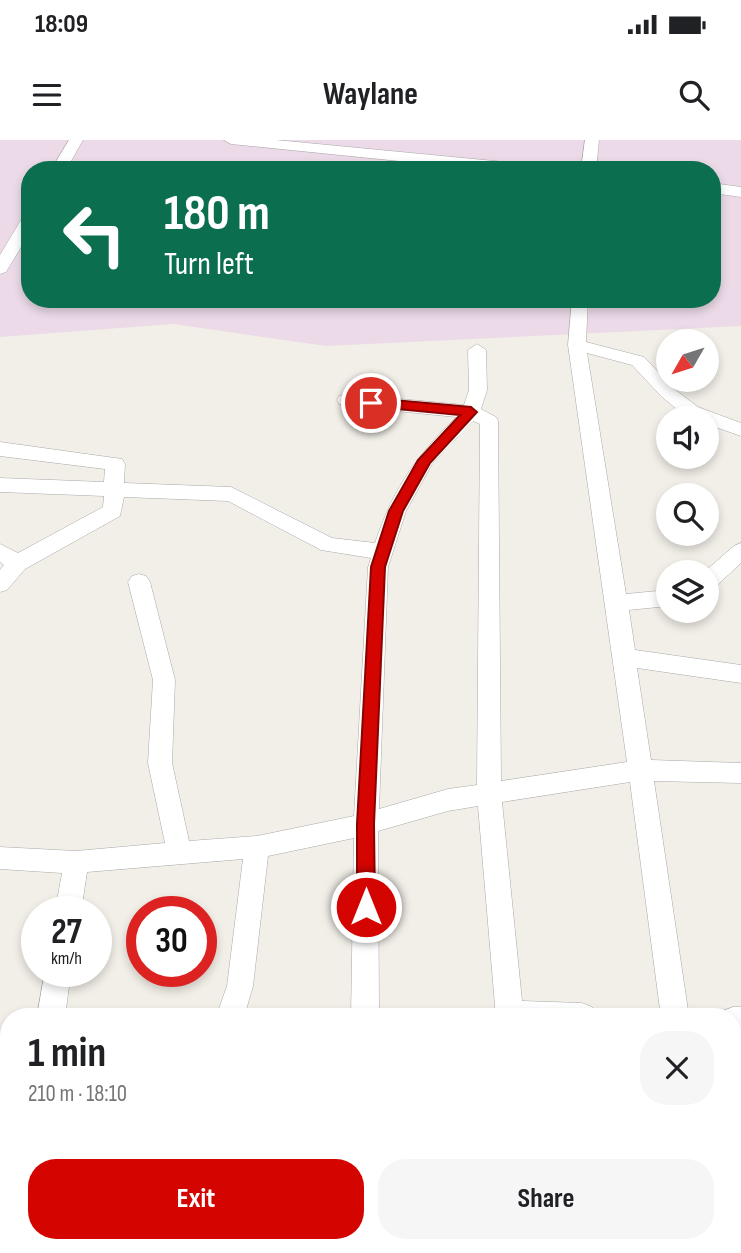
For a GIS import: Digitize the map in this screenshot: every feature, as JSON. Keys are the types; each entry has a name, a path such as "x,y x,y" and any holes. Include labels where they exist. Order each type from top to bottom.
{"street":[{"path":"63,161 76,140"},
{"path":"230,140 444,161"},
{"path":"590,161 592,140"},
{"path":"721,189 741,192"},
{"path":"0,269 21,233"},
{"path":"580,308 578,345 674,1008"},
{"path":"578,345 638,360 668,393 691,411 741,430"},
{"path":"365,1008 366,824 378,567 396,511 425,460 471,412 478,390 477,350"},
{"path":"346,400 471,412 489,421 489,793 509,1008"},
{"path":"0,449 115,464 113,511 9,557 0,584"},
{"path":"0,485 231,494 328,545 383,552"},
{"path":"719,571 741,551"},
{"path":"139,582 164,680 160,763 180,855"},
{"path":"617,603 656,599"},
{"path":"624,657 741,674"},
{"path":"0,858 76,862 257,847 366,824 448,800 639,770 741,773"},
{"path":"233,1008 240,986 257,847"},
{"path":"71,896 76,862"},
{"path":"52,1008 56,987"}],"shaded area":[{"path":"0,140 741,140 741,326 326,346 173,324 0,337"}],"route":[{"path":"366,907 366,824 378,567 396,511 425,460 471,412 371,403"}]}
